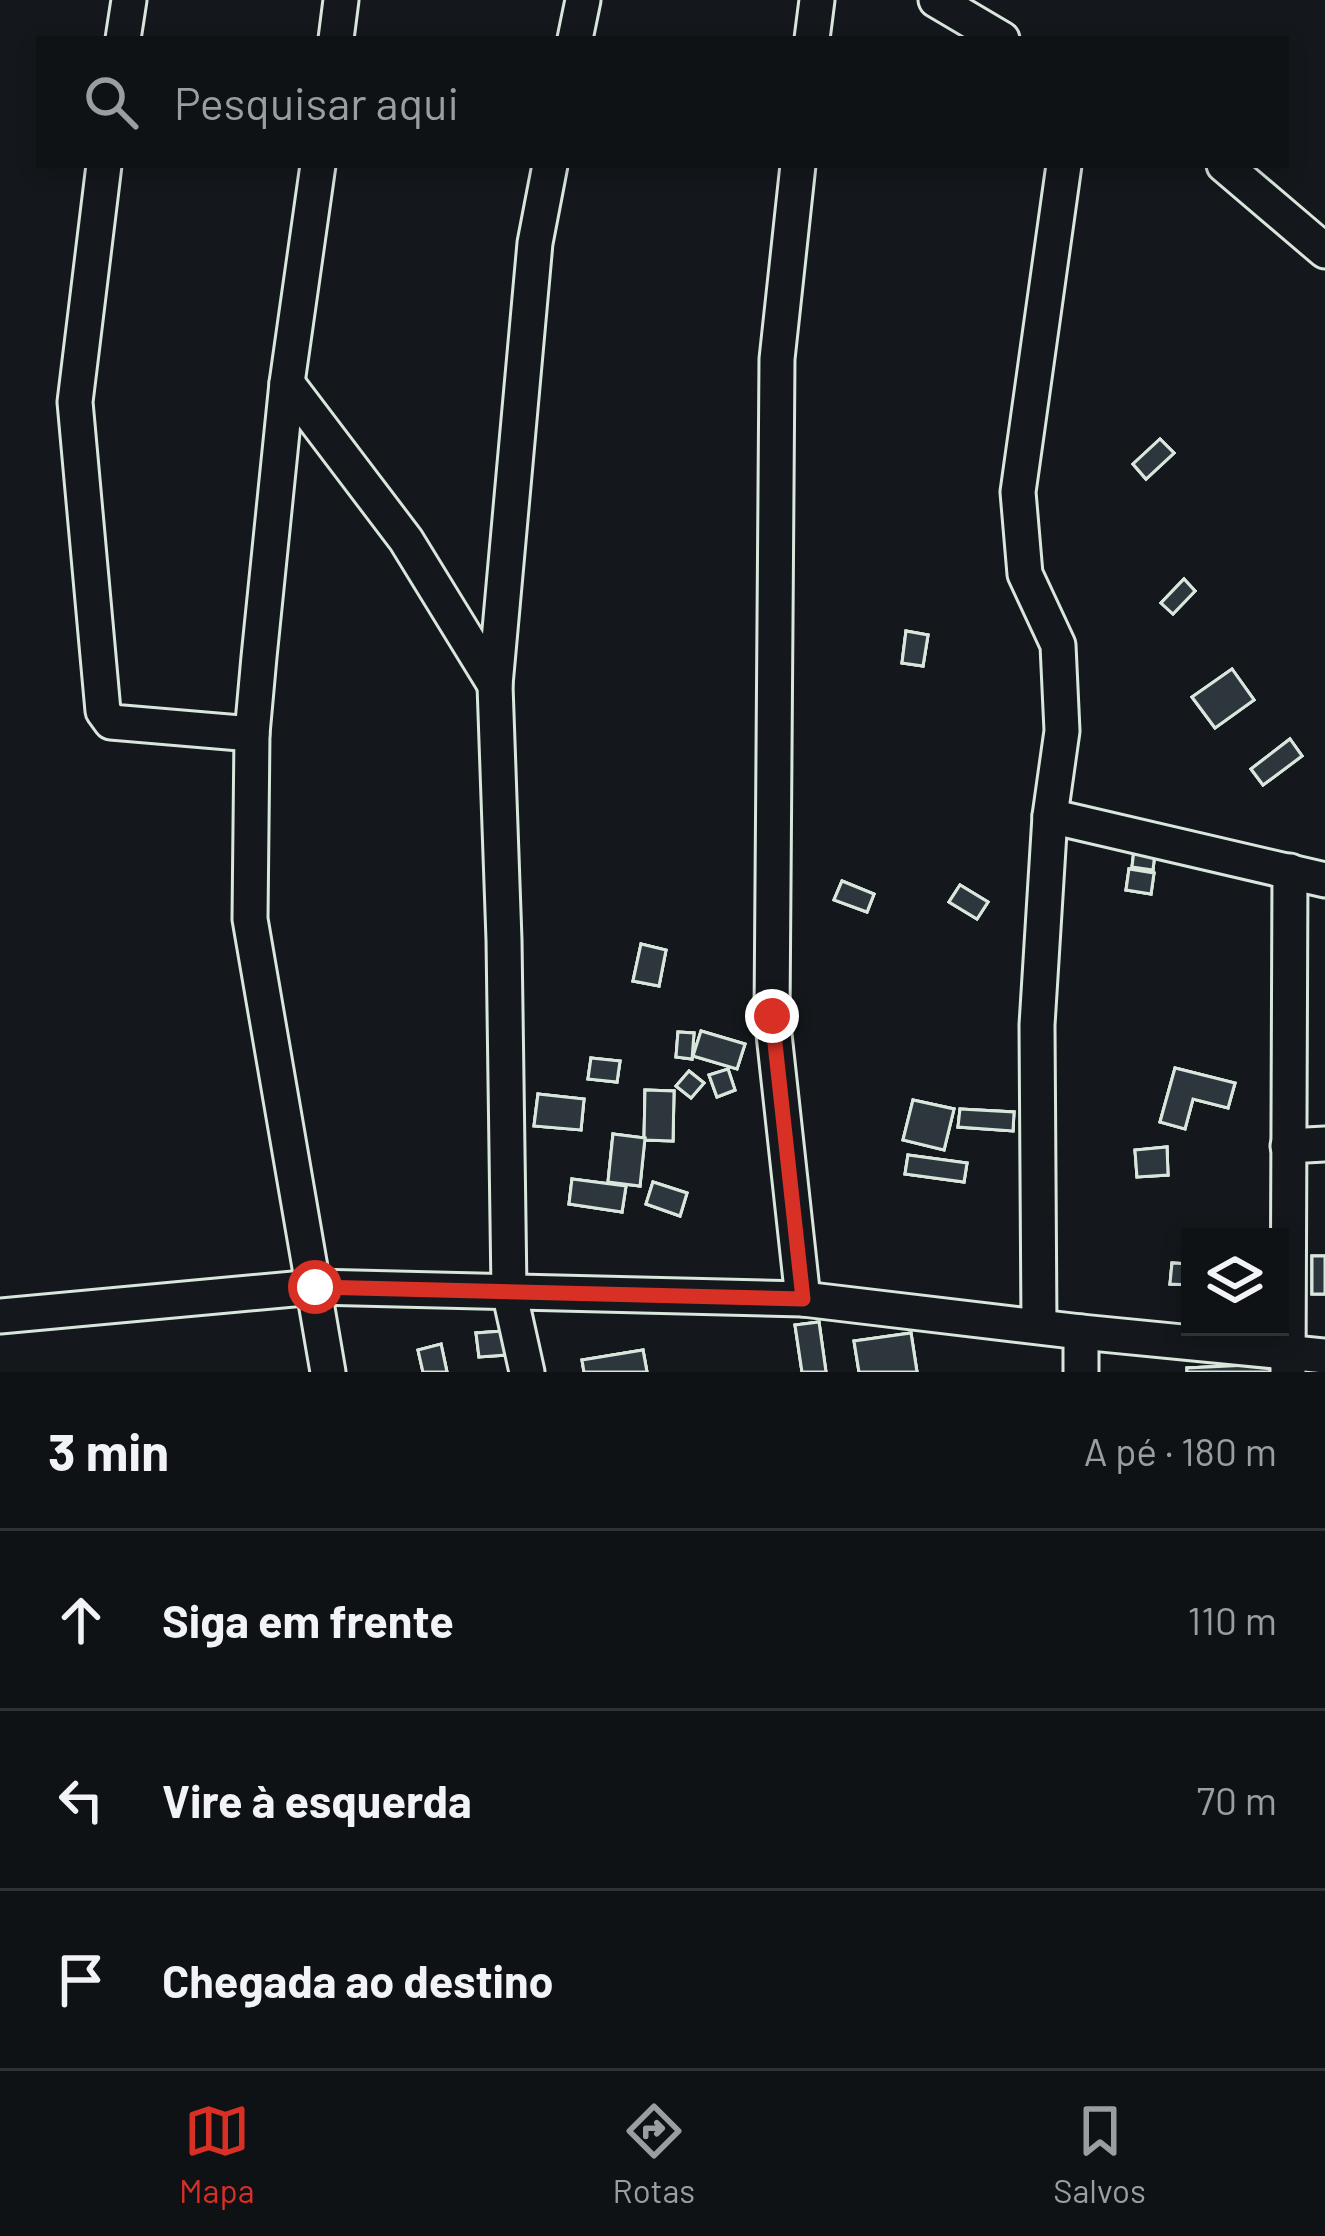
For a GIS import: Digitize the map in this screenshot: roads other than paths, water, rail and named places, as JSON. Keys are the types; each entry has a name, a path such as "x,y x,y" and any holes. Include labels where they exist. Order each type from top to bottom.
{"street":[{"path":"123,36 129,0"},
{"path":"336,36 341,0"},
{"path":"576,36 583,0"},
{"path":"812,36 817,0"},
{"path":"937,0 997,36"},
{"path":"104,168 75,402 103,711 111,722 252,734"},
{"path":"318,168 286,383 252,734 250,919 328,1372"},
{"path":"527,1372 509,1291 504,940 494,685 535,243 549,168"},
{"path":"798,168 777,359 772,1016 803,1299"},
{"path":"1039,1326 1037,1025 1049,816 1062,730 1058,645 1025,574 1018,492 1064,168"},
{"path":"1228,168 1325,251"},
{"path":"286,383 406,540 494,685"},
{"path":"1049,816 1325,880"},
{"path":"1287,1362 1291,871"},
{"path":"1288,1146 1325,1144"},
{"path":"0,1316 315,1287 803,1299 1039,1326 1287,1362 1325,1356"},
{"path":"1081,1332 1081,1372"}]}
